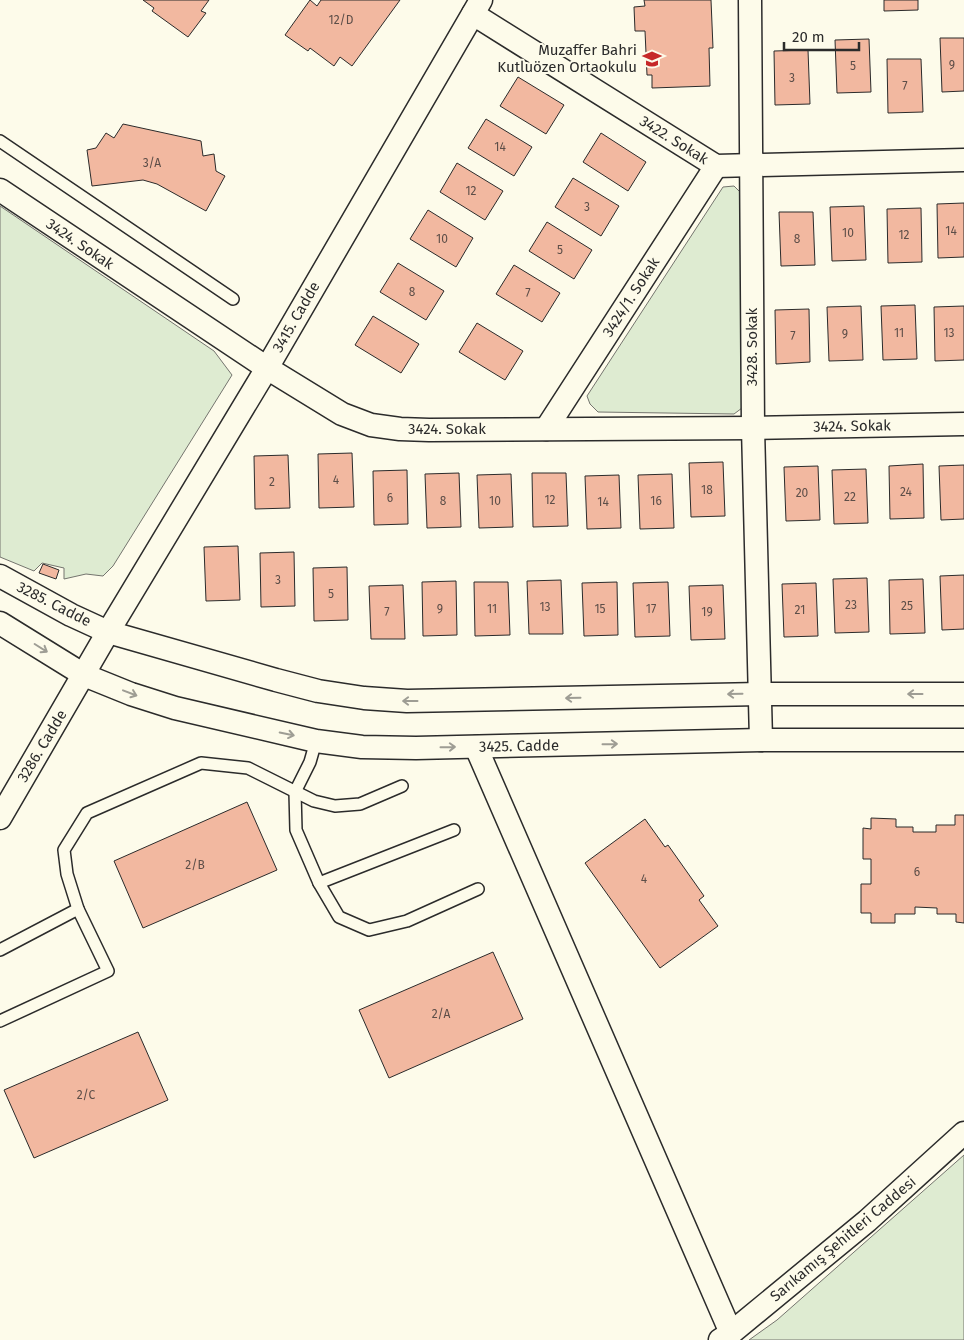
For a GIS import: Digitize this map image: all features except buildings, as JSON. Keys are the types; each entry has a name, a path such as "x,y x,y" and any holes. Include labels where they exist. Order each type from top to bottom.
{"street":[{"name":"3428. Sokak","path":"750,0 753,428 761,740"},
{"name":"3422. Sokak","path":"477,7 716,166 964,160"},
{"name":"3415. Cadde","path":"84,675 267,368 477,7"},
{"name":"3424/1. Sokak","path":"546,429 716,166"},
{"name":"3424. Sokak","path":"0,190 267,368 342,414 371,425 400,430 753,428 964,424"},
{"name":"3285. Cadde","path":"0,576 71,615 108,632"},
{"path":"0,623 84,675"},
{"path":"108,632 318,691 364,698 407,701 760,694 964,694"},
{"name":"3425. Cadde","path":"84,675 131,694 175,708 316,741 362,747 476,747 761,740 964,740"},
{"name":"3286. Cadde","path":"0,818 84,675"},
{"path":"476,747 725,1337"},
{"name":"Sarıkamış Şehitleri Caddesi","path":"725,1337 867,1221 964,1134"}],"lane":[{"path":"0,141 233,299"},
{"path":"316,741 310,762 295,792 296,830 319,883 339,917 369,930 407,922 478,889"},
{"path":"0,1021 108,970 78,909 67,874 64,850 87,813 201,764 248,768 314,801 335,806 360,804 402,786"},
{"path":"319,883 454,830"},
{"path":"0,950 78,909"}],"green space":[{"path":"734,186 740,192 742,408 734,414 598,412 590,404 587,396 723,187"},
{"path":"0,206 214,351 232,375 113,566 103,576 86,574 64,579 64,568 42,563 34,571 0,557"},
{"path":"964,1155 964,1340 749,1340 777,1320"}],"place":[{"name":"Muzaffer Bahri Kutluözen Ortaokulu","path":"652,59"}]}
